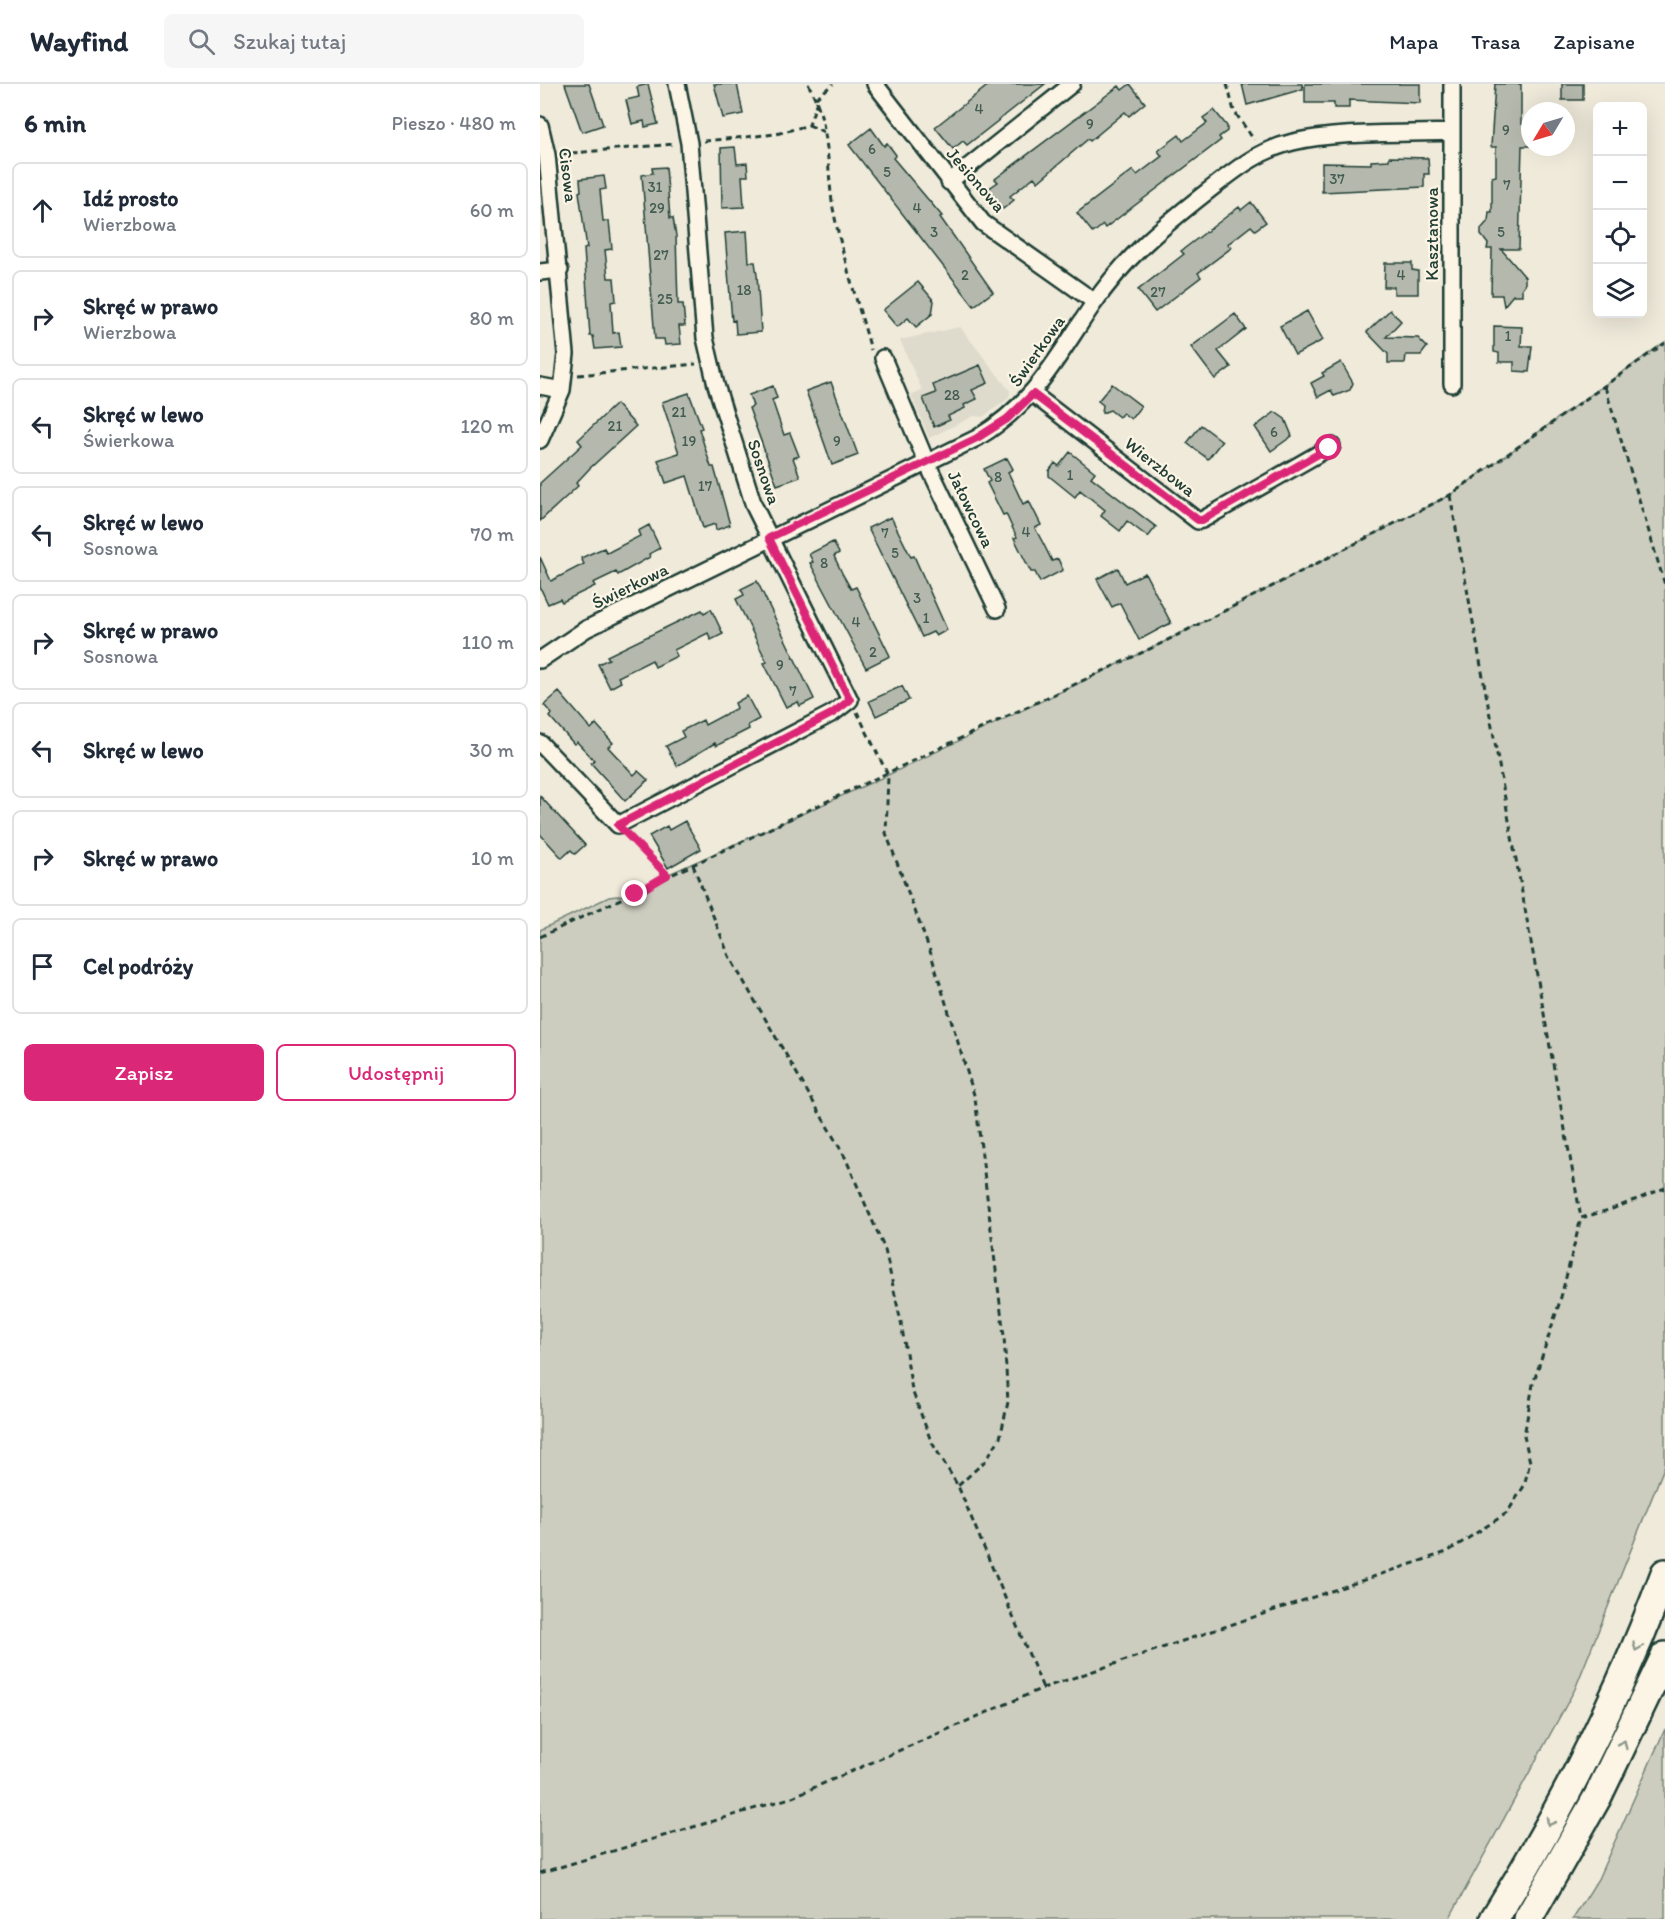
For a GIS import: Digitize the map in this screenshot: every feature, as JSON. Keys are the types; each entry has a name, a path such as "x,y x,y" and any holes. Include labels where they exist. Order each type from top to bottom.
{"highway":[{"path":"1494,1919 1573,1782 1636,1650 1665,1573"},
{"path":"1528,1919 1593,1805 1665,1656"}],"street":[{"name":"Sosnowa","path":"618,825 833,713 850,700 754,506 710,363 700,289 689,143 677,84"},
{"name":"Jesionowa","path":"875,84 983,223 1095,302"},
{"path":"949,182 1072,84"},
{"name":"Kasztanowa","path":"1452,84 1452,384"},
{"name":"Cisowa","path":"540,125 566,329 563,383 540,440"},
{"name":"Świerkowa","path":"540,660 586,629 992,429 1033,394 1123,264 1160,228 1262,151 1312,138 1452,132"},
{"path":"540,272 560,270"},
{"name":"Jałowcowa","path":"886,365 926,461 997,609"},
{"path":"540,386 563,383"},
{"name":"Wierzbowa","path":"1033,394 1198,520 1202,520 1332,446"},
{"path":"540,744 618,825"}],"path":[{"path":"808,84 816,98 827,134 833,208 871,350 880,371 886,365"},
{"path":"816,98 833,84"},
{"path":"1227,84 1234,111 1262,151"},
{"path":"809,125 827,134"},
{"path":"540,937 635,894 667,875 888,775 1158,645 1450,495 1665,343"},
{"path":"563,383 710,363"},
{"path":"1605,387 1665,585"},
{"path":"540,1873 790,1798 1043,1688 1447,1552 1508,1514 1524,1486 1530,1462 1524,1436 1533,1384 1560,1301 1581,1218 1450,495"},
{"path":"861,720 888,775 886,833 930,951 975,1098 1004,1336 1008,1402 1000,1438 985,1461 958,1486"},
{"path":"618,825 667,875"},
{"path":"693,865 729,956 845,1157 885,1250 901,1322 912,1390 931,1441 958,1486 1043,1688"},
{"path":"1581,1218 1612,1209 1665,1188"}],"shaded area":[{"path":"960,327 1010,391 1009,398 983,417 974,416 929,438 911,395 922,390 900,340"},
{"path":"1665,342 1665,1465 1575,1689 1449,1919 540,1919 540,930 609,897 635,894 667,875 888,775 1158,645 1450,495"},
{"path":"1665,1729 1665,1919 1573,1919 1598,1879"}],"building":[{"path":"565,84 589,84 603,125 582,132"},
{"path":"648,84 658,124 645,127 644,121 632,124 626,100 639,97 637,87"},
{"path":"714,84 737,84 743,114 723,118"},
{"path":"990,84 1045,84 967,145 963,141 953,149 935,127"},
{"path":"1130,84 1145,103 1129,116 1125,112 1090,141 1088,139 1038,182 1034,177 1010,196 1014,200 1003,209 988,189 998,182 995,179 1119,86 1122,90"},
{"path":"1242,84 1302,84 1303,89 1247,105"},
{"path":"1305,84 1420,84 1420,103 1349,100 1349,108 1334,108 1334,103 1305,103"},
{"path":"1495,84 1521,84 1519,249 1501,249 1525,277 1525,284 1522,288 1522,295 1513,295 1504,306 1502,295 1491,295 1492,249 1487,249 1488,244 1481,235 1481,229 1488,221 1489,212 1492,212 1492,177 1496,176 1496,147 1491,147"},
{"path":"1562,84 1583,84 1583,100 1562,100"},
{"path":"1214,110 1227,126 1227,131 1219,137 1221,140 1105,228 1103,225 1093,233 1077,213 1133,170 1137,175 1162,156 1158,151 1179,135 1183,141 1207,123 1203,118"},
{"path":"871,128 884,146 887,143 896,155 893,158 942,216 940,217 993,292 974,306 849,145"},
{"path":"735,147 737,164 747,163 748,176 742,176 744,207 722,208 721,148"},
{"path":"1389,157 1428,158 1429,174 1424,174 1424,187 1322,192 1322,163 1371,164 1371,161 1389,160"},
{"path":"666,167 670,218 673,218 676,236 678,304 683,304 685,326 679,326 681,344 665,345 664,339 655,339 642,175 653,173 652,168"},
{"path":"604,176 606,189 600,190 603,221 609,221 612,249 605,250 608,278 614,278 616,301 611,302 613,333 619,332 621,347 595,349 593,336 590,336 584,249 587,248 579,192 581,191 580,179"},
{"path":"1251,202 1266,222 1255,230 1251,226 1228,244 1231,248 1198,273 1201,277 1155,312 1138,290 1184,254 1181,251 1239,207 1241,210"},
{"path":"747,231 749,262 755,262 757,275 761,332 736,334 735,320 732,321 725,233"},
{"path":"1385,263 1412,263 1412,270 1418,271 1418,294 1394,294 1394,287 1384,287"},
{"path":"918,282 934,301 932,314 916,327 908,318 897,327 883,310"},
{"path":"1390,310 1401,321 1386,337 1418,338 1427,347 1421,355 1406,355 1405,363 1388,363 1388,354 1367,332"},
{"path":"1307,311 1323,340 1295,355 1280,326"},
{"path":"1235,314 1246,329 1218,351 1231,367 1215,379 1191,347"},
{"path":"1494,326 1522,327 1521,346 1532,346 1529,372 1514,371 1514,362 1499,362 1499,353 1494,352"},
{"path":"1341,362 1353,383 1350,390 1334,396 1331,390 1318,397 1311,383 1324,376 1322,373"},
{"path":"980,365 988,383 972,390 977,399 948,416 950,420 934,427 923,398 936,393 933,385"},
{"path":"831,382 858,455 832,465 806,391"},
{"path":"1112,384 1141,406 1131,419 1123,413 1119,417 1110,410 1102,413 1103,405 1098,401"},
{"path":"773,386 777,398 772,400 784,435 790,433 799,456 793,458 800,477 777,485 749,408 753,406 749,395"},
{"path":"689,393 702,428 699,429 711,467 714,467 730,525 716,530 715,524 703,528 687,476 666,483 658,460 679,453 662,402"},
{"path":"616,404 636,426 589,469 576,483 578,486 540,521 540,483 582,445 578,440"},
{"path":"1275,412 1285,419 1292,436 1271,451 1255,427"},
{"path":"1201,425 1222,441 1208,459 1187,443"},
{"path":"1070,452 1095,472 1091,477 1156,527 1148,537 1127,521 1120,531 1101,516 1105,510 1080,490 1075,497 1049,476 1049,471 1055,463 1059,466"},
{"path":"1007,458 1013,469 1008,472 1023,504 1029,501 1041,525 1035,528 1052,561 1058,559 1063,570 1040,582 1035,572 1031,572 1014,538 1017,537 1006,514 1003,515 987,483 990,481 984,469"},
{"path":"891,517 911,557 914,556 947,630 936,636 933,632 922,637 868,528"},
{"path":"649,525 660,548 649,554 650,557 618,575 616,572 593,583 595,586 562,602 560,599 548,604 540,587 540,557 551,581 584,564 581,558 604,548 607,553 640,536 638,531"},
{"path":"833,542 839,553 834,556 842,573 851,589 856,587 890,656 866,668 810,563 813,562 809,554"},
{"path":"1118,568 1125,583 1145,573 1171,623 1139,640 1120,603 1112,607 1097,579"},
{"path":"757,581 814,699 800,706 798,702 786,707 736,599 744,595 741,589"},
{"path":"711,609 723,634 711,640 708,633 674,650 677,656 655,667 652,660 618,677 621,682 610,688 598,664 609,659 607,656 702,610 704,613"},
{"path":"902,686 909,700 876,716 869,701"},
{"path":"559,692 591,729 596,724 613,743 608,747 634,775 638,771 648,780 625,801 591,763 594,760 577,742 574,744 550,717 552,714 544,705"},
{"path":"747,696 759,719 748,725 749,729 716,746 715,743 677,766 666,746 684,737 681,731 703,720 705,725 737,708 735,703"},
{"path":"540,796 585,845 575,854 571,850 562,858 540,834"},
{"path":"685,821 701,849 668,868 649,836 667,826 669,830"}],"route":[{"path":"635,894 667,875 618,825 833,713 850,700 769,538 977,438 1007,419 1033,394 1198,520 1202,520 1329,448"}]}
